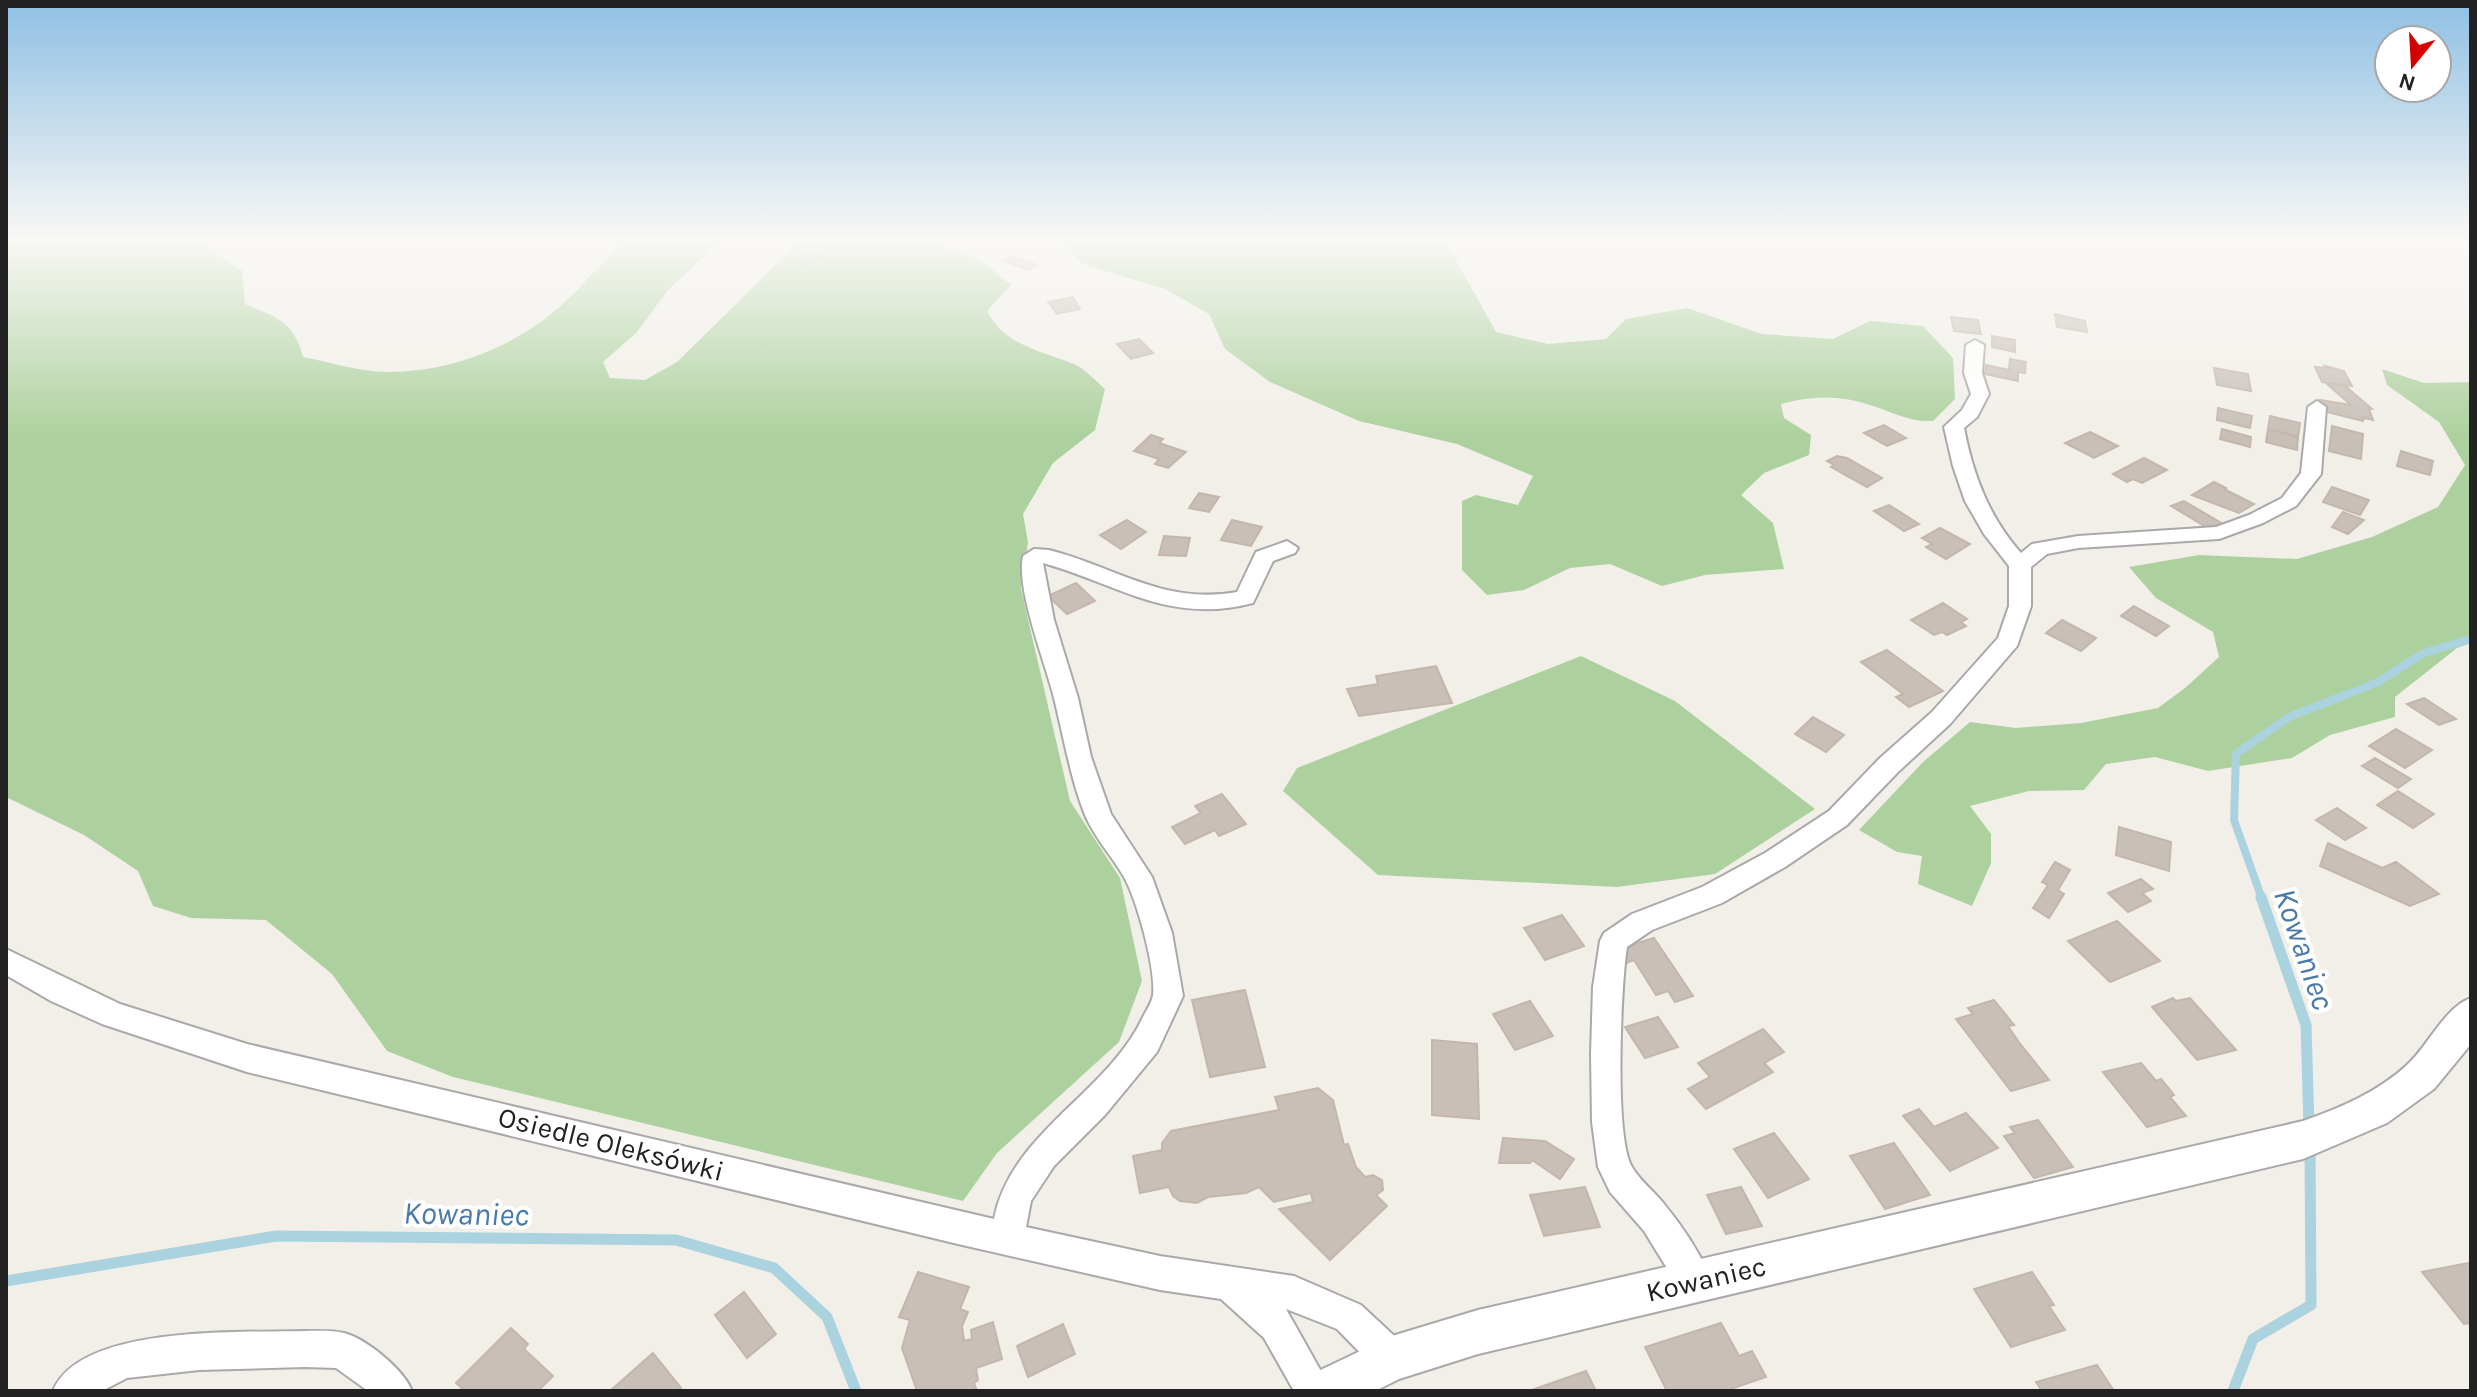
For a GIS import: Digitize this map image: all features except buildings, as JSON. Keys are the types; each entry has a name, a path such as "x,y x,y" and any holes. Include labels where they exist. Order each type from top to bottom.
{"street":[{"path":"1695,1282 1655,1218 1615,1170 1609,1136 1608,961 1614,941 1642,922 1712,895 1775,860 1838,818 1889,765 1941,718 2009,641 2020,606 2020,565 2000,544 1979,514 1954,427 1970,413 1980,394 1973,373 1975,345"},
{"path":"2020,565 2040,549 2078,542 2219,533 2289,502 2311,474 2317,407"},
{"path":"1007,1239 1015,1196 1043,1155 1094,1105 1146,1043 1168,996 1158,933 1138,877 1099,817 1078,757 1066,698 1043,620 1032,566 1034,556 1049,557 1136,591 1209,603 1245,598 1264,557 1287,548"},
{"name":"Osiedle Oleksówki","path":"6,961 61,992 113,1015 247,1058 1007,1239 1160,1273 1294,1293 1349,1317 1392,1359"},
{"name":"Kowaniec","path":"1326,1391 1392,1359 1478,1332 2303,1140 2345,1125 2403,1091 2433,1065 2471,1014"},
{"path":"1231,1285 1277,1325 1314,1391"},
{"path":"71,1391 78,1384 123,1360 199,1352 305,1349 342,1350 394,1391"}],"green space":[{"path":"6,305 248,305 275,317 289,328 303,357 356,369 388,372 436,367 483,353 527,331 561,305 657,305 637,332 603,362 610,378 645,380 677,362 735,305 992,305 987,311 1004,333 1026,346 1080,367 1105,389 1095,430 1053,463 1023,514 1028,542 1021,589 1070,801 1120,878 1142,981 1119,1042 997,1153 963,1201 453,1077 387,1051 332,974 266,920 191,918 153,906 138,871 84,835 6,797"},
{"path":"1194,305 1481,305 1496,332 1548,344 1606,339 1626,319 1687,308 1762,334 1833,339 1870,321 1923,326 1953,358 1955,399 1933,421 1909,419 1861,402 1838,398 1804,399 1781,404 1784,418 1811,435 1809,455 1764,473 1741,495 1773,523 1784,569 1705,575 1662,586 1610,564 1570,568 1524,590 1487,595 1462,570 1462,501 1476,495 1518,505 1533,476 1457,444 1359,421 1270,382 1225,349 1209,314"},
{"path":"2382,369 2424,383 2471,382 2471,643 2457,648 2395,697 2395,717 2330,735 2292,758 2208,771 2155,757 2106,764 2084,790 2029,791 1970,806 1991,834 1991,863 1972,906 1918,884 1922,856 1897,852 1859,830 1923,762 1970,722 2016,728 2081,723 2158,708 2219,657 2213,632 2156,598 2129,567 2199,555 2297,559 2372,537 2438,507 2465,465 2439,422 2387,385"},
{"path":"1581,656 1675,701 1815,809 1715,874 1617,887 1378,875 1283,791 1297,768"}],"waterway":[{"name":"Kowaniec","path":"2262,899 2234,820 2236,754 2289,717 2376,683 2424,653 2471,639"},
{"name":"Kowaniec","path":"2261,897 2306,1025 2309,1127"},
{"name":"Kowaniec","path":"2233,1391 2253,1339 2311,1305 2310,1148"},
{"name":"Kowaniec","path":"6,1281 276,1236 676,1240 774,1268 827,1317 856,1391"}]}
